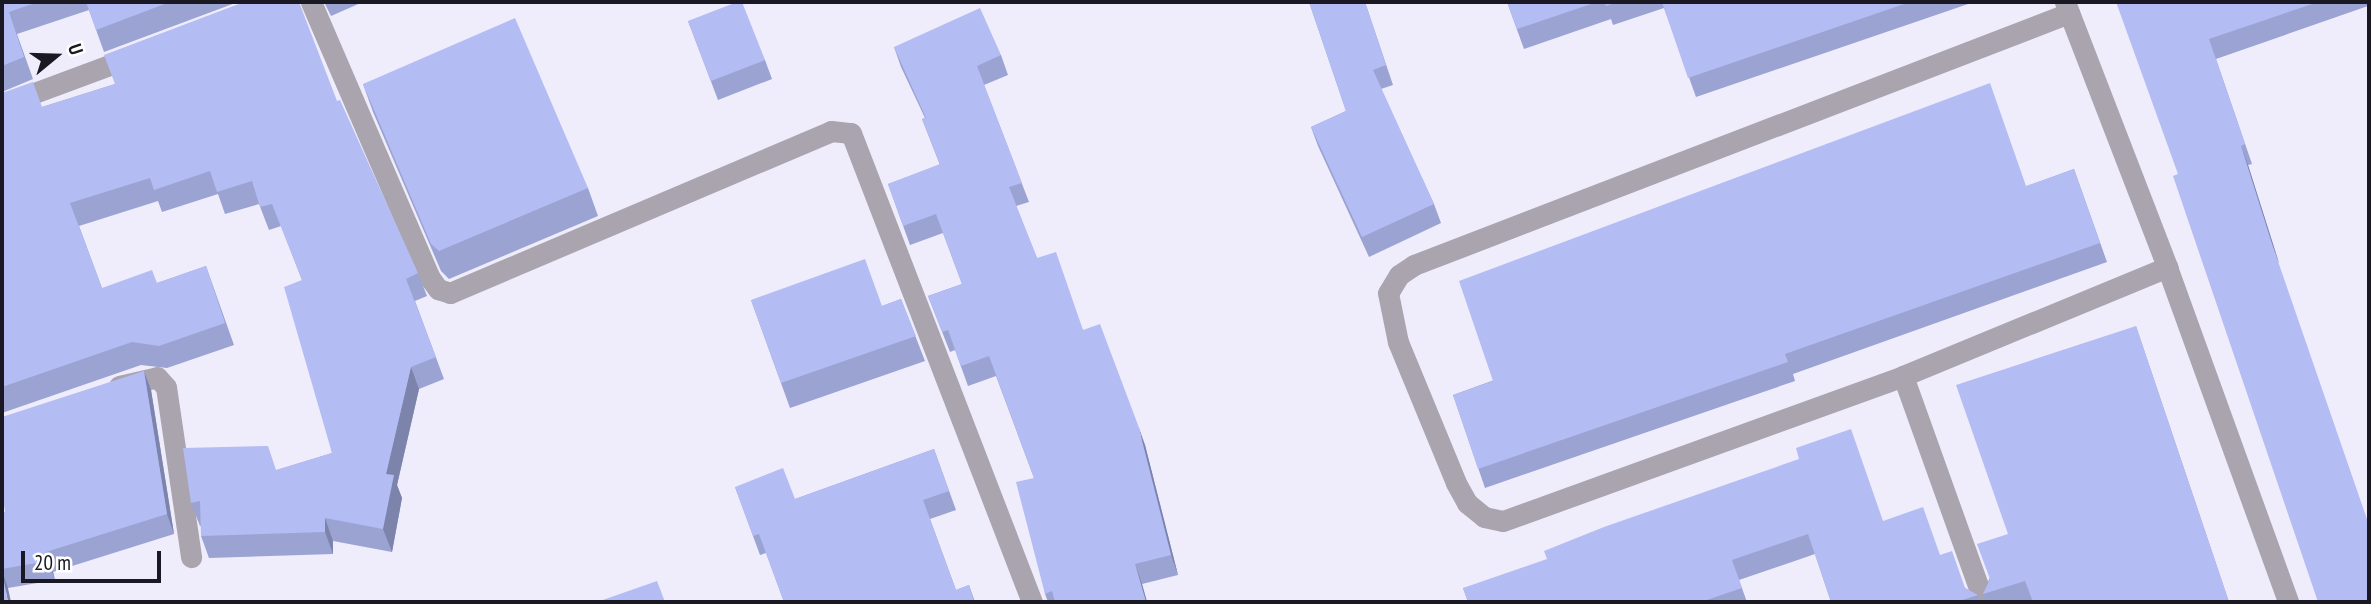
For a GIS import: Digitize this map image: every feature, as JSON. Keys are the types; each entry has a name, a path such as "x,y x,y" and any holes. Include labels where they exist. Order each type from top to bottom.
{"street":[{"path":"311,2 430,278 438,289 450,293 831,131 851,133 1032,602"},
{"path":"2167,267 1903,376 1503,521 1484,517 1467,503 1456,483 1398,342 1388,293 1399,275 1435,255 2067,7 2167,267 2288,602"},
{"path":"2,105 153,49"},
{"path":"1903,376 1984,602"},
{"path":"93,396 145,377 158,377 166,387 191,557"}],"building":[{"path":"2,2 38,2 9,12 24,57 2,66"},
{"path":"86,2 170,2 96,30"},
{"path":"244,2 299,2 337,101 340,100 418,273 406,279 436,357 411,367 386,474 394,475 383,529 325,518 325,532 201,536 200,501 191,503 183,448 268,446 276,470 332,453 284,287 302,280 272,204 260,207 252,181 217,192 210,171 154,190 150,178 70,203 102,288 152,270 157,283 206,266 225,323 159,346 132,342 2,387 2,93 33,82 42,107 115,84 104,55"},
{"path":"742,2 765,60 711,81 688,21"},
{"path":"1309,2 1365,2 1386,65 1373,70 1434,204 1362,237 1311,127 1346,111"},
{"path":"1507,2 1597,2 1517,29"},
{"path":"1662,2 1910,2 1688,78"},
{"path":"2116,2 2318,2 2209,39 2245,144 2241,146 2272,244 2369,525 2369,602 2318,602 2173,176 2178,174"},
{"path":"980,8 1001,55 977,66 1022,183 1009,187 1037,258 1056,252 1083,330 1100,324 1138,425 1171,555 1135,564 1146,602 1055,602 1052,591 1045,594 1016,482 1034,478 989,356 961,366 948,330 942,332 928,296 962,284 936,214 903,226 888,184 940,164 922,119 926,118 894,47"},
{"path":"515,18 588,188 439,251 431,244 363,84"},
{"path":"1990,83 2026,186 2074,169 2100,243 1785,354 1788,362 1478,469 1453,395 1493,381 1459,281"},
{"path":"865,259 882,306 901,299 916,336 781,383 751,300"},
{"path":"2136,326 2229,602 2033,602 2025,581 1983,594 1990,579 1977,544 2008,534 1956,385"},
{"path":"144,371 167,514 46,552 48,561 2,569 2,513 5,512 2,490 2,417"},
{"path":"1851,429 1883,521 1923,507 1940,555 1952,551 1965,588 1978,595 1956,602 1831,602 1808,534 1732,560 1742,588 1701,602 1468,602 1463,588 1547,559 1544,551 1604,527 1799,459 1796,448"},
{"path":"934,449 949,491 923,500 956,590 969,585 974,602 784,602 759,534 753,536 735,487 783,468 795,499"},
{"path":"2,573 8,602 2,602"},
{"path":"657,581 665,602 597,602"}]}
